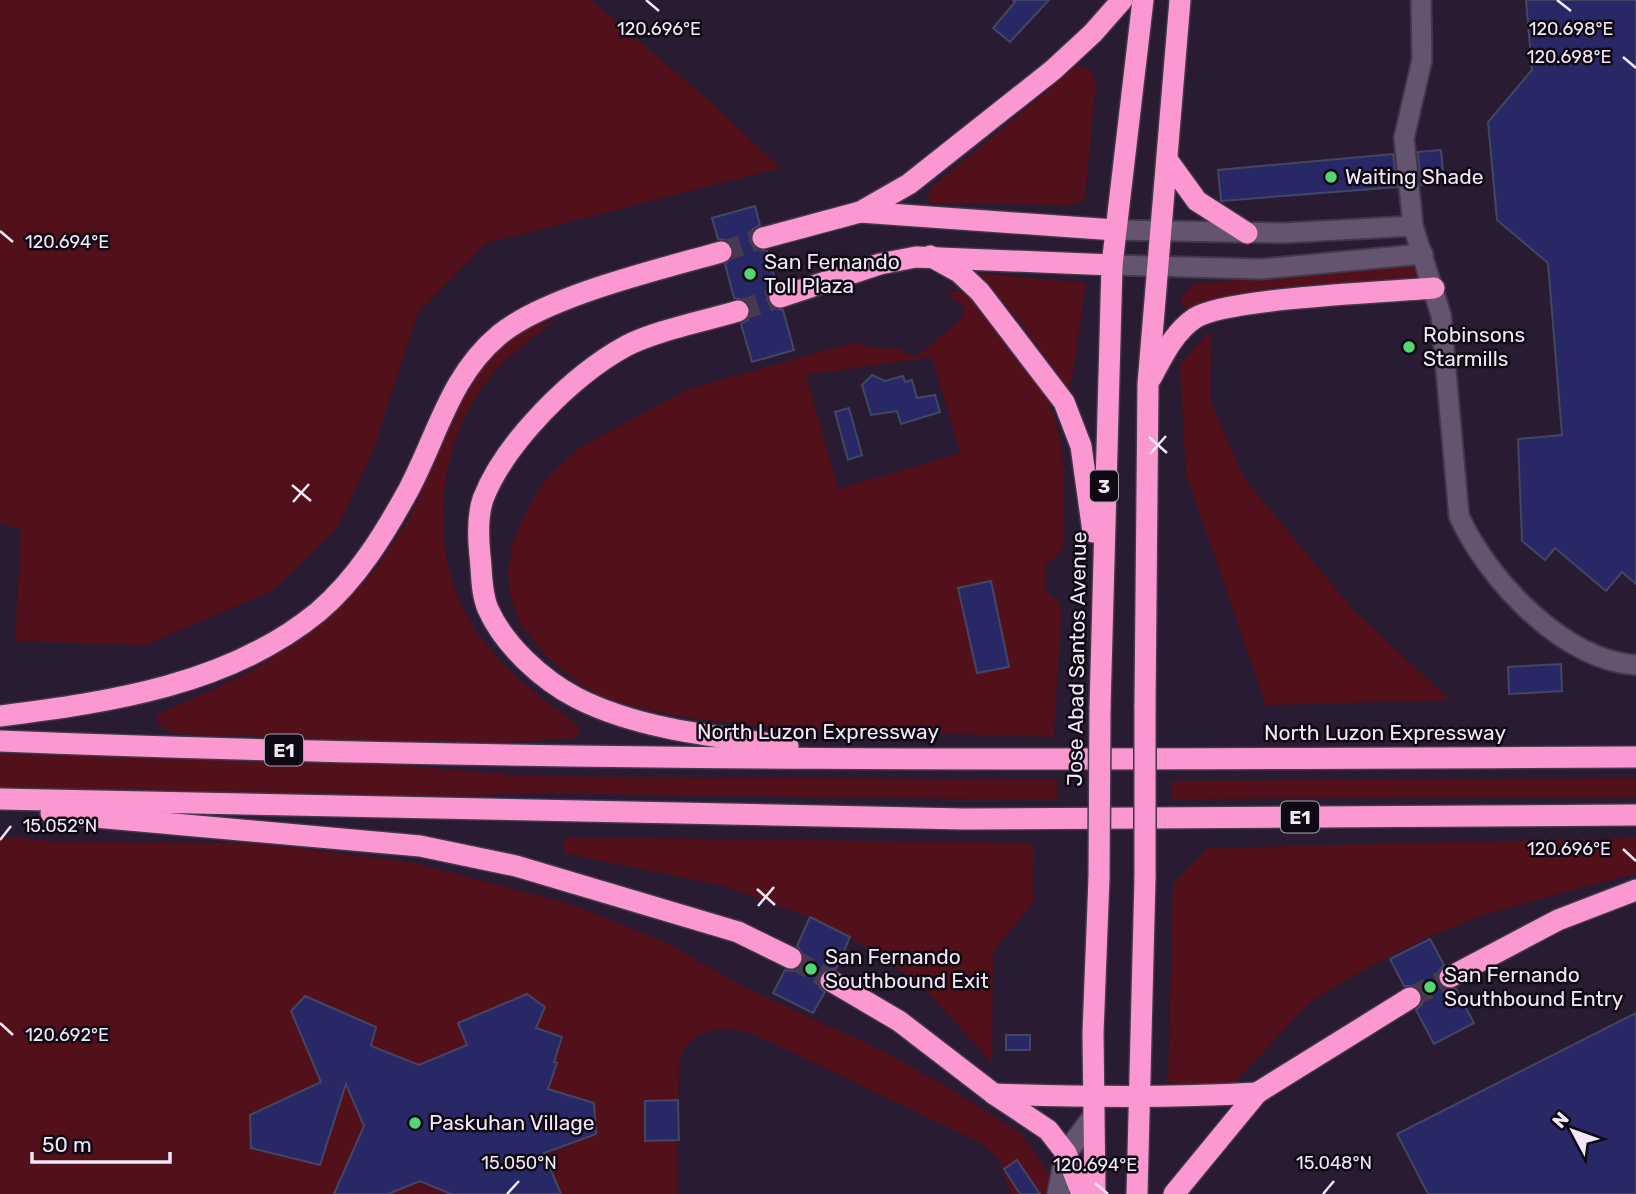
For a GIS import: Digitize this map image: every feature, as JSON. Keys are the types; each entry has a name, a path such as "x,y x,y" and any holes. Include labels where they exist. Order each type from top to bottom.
{"highway":[{"path":"763,238 860,212 937,164 1074,51 1122,0"},
{"name":"Jose Abad Santos Avenue","path":"1095,1194 1094,1094 1102,593 1112,265 1143,0"},
{"name":"3","path":"1137,1194 1144,878 1148,384 1180,0"},
{"path":"1168,161 1197,201 1247,233"},
{"path":"860,212 1115,230"},
{"path":"0,716 148,693 233,662 290,631 336,594 380,538 410,487 459,380 498,336 533,314 568,299 721,252"},
{"path":"930,256 958,272 980,292 1068,409 1081,446 1102,593"},
{"path":"780,297 880,264 930,256 1112,265"},
{"path":"1148,384 1176,335 1197,317 1262,303 1434,288"},
{"path":"738,311 628,345 554,399 507,454 484,499 478,523 478,546 487,607 511,644 534,667 577,698 604,709 677,729 881,758"},
{"name":"North Luzon Expressway","path":"0,741 179,748 881,758 1636,757"},
{"name":"E1","path":"0,799 964,819 1636,816"},
{"path":"0,808 420,846 481,857 738,932 792,958"},
{"path":"1450,977 1558,920 1636,890"},
{"path":"831,981 899,1021 994,1094 1048,1130 1082,1194"},
{"path":"1174,1194 1257,1093 1410,998"},
{"path":"994,1094 1139,1095 1171,1098 1257,1093"}],"main road":[{"path":"1058,1194 1063,1162 1094,1116"}],"street":[{"path":"1421,0 1422,60 1404,138 1413,226 1441,315 1459,516 1472,544 1510,593 1562,637 1587,652 1617,664 1636,665"},
{"path":"1115,230 1247,233 1413,226"},
{"path":"1112,265 1261,269 1423,254"}],"shaded area":[{"path":"0,0 591,0 706,98 781,168 486,243 418,313 372,454 337,528 272,591 146,645 15,641 21,530 0,523"},
{"path":"1078,65 1090,70 1096,83 1085,199 1070,205 931,203 927,198 932,187"},
{"path":"1416,264 1421,274 1416,277 1272,288 1260,296 1189,311 1181,305 1182,295 1194,284"},
{"path":"979,273 1086,283 1070,391 1024,327"},
{"path":"963,291 974,294 1033,372 1055,418 1064,474 1063,550 1046,564 1045,589 1059,603 1061,612 1054,737 785,729 689,718 602,697 578,683 545,655 520,624 510,595 508,570 514,539 535,494 553,472 579,448 688,389 848,344 894,347 916,357 960,320 965,307 945,292","holes":["932,357 960,453 838,489 806,375"]},
{"path":"558,318 503,363 468,410 455,442 446,477 443,512 445,548 453,583 467,615 486,644 506,666 580,729 575,738 485,744 176,734 158,725 158,714 242,676 295,644 343,605 374,571 409,519 470,383 495,351 531,328"},
{"path":"1211,330 1210,400 1244,478 1353,610 1450,700 1266,705 1186,474 1180,365"},
{"path":"0,754 339,759 520,776 1058,780 1057,800 524,793 372,800 0,790"},
{"path":"1636,778 1636,797 1171,799 1171,781"},
{"path":"0,836 58,842 257,843 415,863 571,904 665,942 748,989 883,1051 949,1088 1021,1133 1049,1174 1049,1194 1011,1194 999,1159 979,1142 753,1034 720,1029 701,1034 679,1058 677,1194 0,1194"},
{"path":"565,837 1034,843 1033,903 993,951 992,1063 920,984 866,947 807,916 724,886 563,853"},
{"path":"1636,838 1636,873 1486,914 1428,937 1347,979 1309,1003 1233,1084 1179,1088 1168,1080 1173,884 1207,848"}],"building":[{"path":"1013,0 1049,0 1010,42 993,28 1015,2"},
{"path":"1526,0 1636,0 1636,584 1622,572 1606,591 1555,548 1545,560 1522,541 1518,439 1562,435 1548,263 1497,220 1488,122 1532,70"},
{"path":"1441,150 1444,183 1421,185 1418,152"},
{"name":"Waiting Shade","path":"1393,154 1397,187 1221,201 1218,170"},
{"name":"San Fernando Toll Plaza","path":"755,206 760,225 753,229 750,241 754,248 767,251 776,284 770,289 767,300 772,307 783,310 794,350 752,362 741,324 748,320 751,308 747,301 734,298 725,264 733,256 733,248 725,240 718,239 712,218"},
{"path":"872,375 885,381 903,376 905,382 912,380 917,398 935,395 940,412 901,424 897,411 871,415 862,385"},
{"path":"849,408 862,455 848,460 835,412"},
{"path":"991,581 1009,667 977,673 958,588"},
{"path":"1561,664 1562,691 1509,694 1508,667"},
{"name":"San Fernando Southbound Exit","path":"810,917 850,937 836,969 825,969 819,975 819,987 825,992 813,1013 773,993 785,970 793,971 802,964 804,956 797,946"},
{"name":"San Fernando Southbound Entry","path":"1430,939 1444,965 1439,971 1438,982 1444,988 1456,989 1474,1023 1434,1044 1416,1010 1422,1004 1421,992 1416,986 1404,986 1390,959"},
{"path":"527,994 545,1007 536,1028 562,1037 548,1089 594,1103 596,1134 544,1153 561,1194 451,1194 420,1181 388,1194 334,1194 364,1126 346,1084 320,1165 251,1148 250,1115 321,1082 291,1011 305,996 376,1027 371,1046 419,1065 467,1045 458,1023"},
{"path":"1636,1013 1636,1194 1428,1194 1397,1134"},
{"path":"1006,1035 1030,1035 1030,1050 1006,1050"},
{"path":"678,1100 679,1140 645,1141 645,1101"},
{"path":"1017,1160 1040,1194 1020,1194 1004,1169"}],"tunnel":[{"path":"721,252 763,238"},
{"path":"738,311 780,297"},
{"path":"791,958 831,981"},
{"path":"1410,998 1450,977"}],"place":[{"name":"Waiting Shade","path":"1331,177"},
{"name":"San Fernando Toll Plaza","path":"750,274"},
{"name":"Robinsons Starmills","path":"1409,347"},
{"name":"San Fernando Southbound Exit","path":"811,969"},
{"name":"San Fernando Southbound Entry","path":"1430,987"},
{"name":"Paskuhan Village","path":"415,1123"}]}
